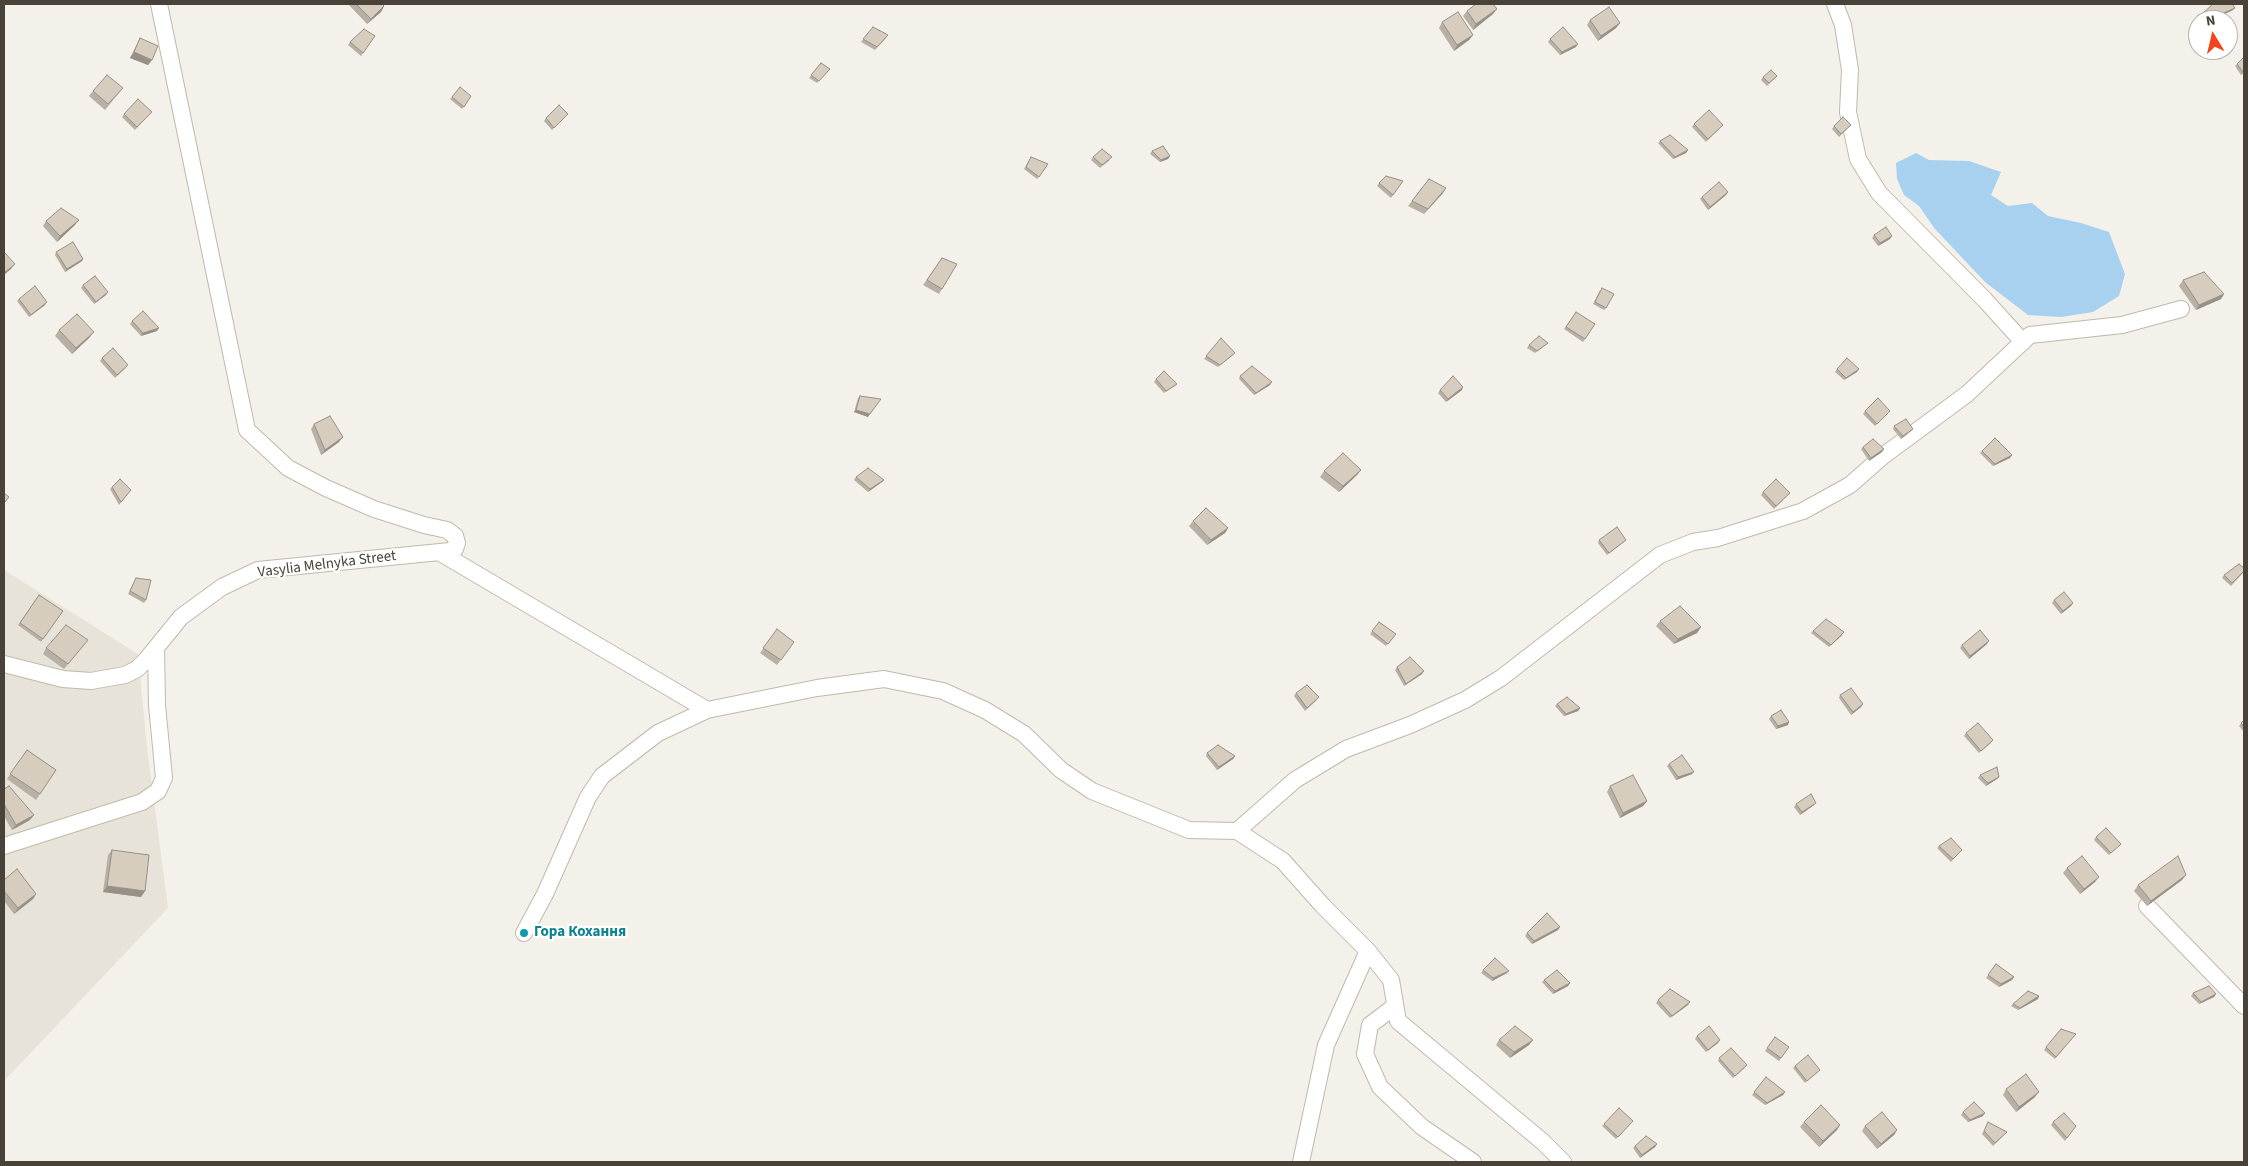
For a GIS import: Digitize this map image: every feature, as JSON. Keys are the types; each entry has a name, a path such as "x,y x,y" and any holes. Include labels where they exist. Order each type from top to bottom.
{"street":[{"path":"159,4 247,430 288,468 326,488 374,509 424,525 447,530 456,540 456,546 445,552"},
{"path":"1835,4 1843,25 1850,70 1848,112 1858,159 1880,193 1985,300 2023,342"},
{"path":"1236,832 1295,780 1346,749 1410,725 1465,700 1501,678 1660,554 1693,542 1718,538 1803,511 1850,485 1883,456 1967,394 2030,335 2122,325 2181,309"},
{"path":"445,552 707,710"},
{"name":"Vasylia Melnyka Street","path":"4,664 63,679 91,681 125,675 137,669 181,617 222,587 258,570 445,552"},
{"path":"4,846 142,802 158,791 164,778 157,705 156,648"},
{"path":"524,933 545,894 588,797 602,776 658,734 707,710 817,688 884,679 943,691 985,710 1024,734 1061,770 1092,790 1189,830 1236,832 1283,861 1323,906 1368,951 1391,980 1398,1021 1543,1142 1563,1162"},
{"path":"2147,906 2244,1006"},
{"path":"1301,1162 1326,1045 1368,951"},
{"path":"1395,1006 1370,1025 1365,1054 1380,1087 1422,1127 1473,1162"}],"shaded area":[{"path":"4,570 138,654 147,747 168,908 4,1081"}],"water":[{"path":"1916,153 1929,160 1969,161 2001,172 1991,195 2008,206 2032,203 2048,216 2081,223 2109,232 2125,274 2119,296 2093,312 2061,317 2028,315 1985,282 1935,229 1919,206 1904,195 1897,179 1896,163"}],"building":[{"path":"356,4 382,4 384,6 371,19"},
{"path":"1476,4 1493,4 1497,9 1476,24 1467,11"},
{"path":"2213,4 2232,4 2235,8 2230,10 2206,10"},
{"path":"1609,7 1620,23 1601,36 1590,20"},
{"path":"1458,12 1473,35 1457,45 1442,22"},
{"path":"873,27 888,35 877,47 863,39"},
{"path":"1563,27 1578,44 1562,52 1550,39"},
{"path":"364,29 375,36 363,53 350,42"},
{"path":"140,38 158,46 152,60 134,52"},
{"path":"2244,57 2244,71 2243,72 2237,64"},
{"path":"821,63 830,69 819,81 811,75"},
{"path":"1771,70 1777,76 1769,83 1763,77"},
{"path":"107,75 123,88 108,104 93,91"},
{"path":"460,87 471,96 464,107 452,97"},
{"path":"138,99 152,112 137,127 124,114"},
{"path":"559,105 568,114 554,128 546,118"},
{"path":"1709,110 1723,125 1708,139 1694,124"},
{"path":"1843,117 1851,125 1841,134 1834,126"},
{"path":"1670,135 1688,150 1675,157 1660,141"},
{"path":"1163,146 1170,156 1161,160 1152,151"},
{"path":"1102,149 1112,157 1102,165 1093,157"},
{"path":"1031,157 1048,164 1039,177 1026,167"},
{"path":"1386,176 1403,181 1393,195 1379,183"},
{"path":"1429,179 1446,188 1428,209 1412,201"},
{"path":"1719,182 1728,192 1710,207 1702,197"},
{"path":"61,208 79,220 60,236 46,221"},
{"path":"1886,227 1892,236 1880,243 1874,235"},
{"path":"73,242 83,259 67,269 56,252"},
{"path":"4,252 15,264 4,273"},
{"path":"942,258 957,264 942,289 927,280"},
{"path":"2204,272 2224,294 2199,305 2183,280"},
{"path":"95,276 108,292 96,302 83,285"},
{"path":"35,286 47,302 31,315 19,299"},
{"path":"1602,288 1614,294 1606,308 1595,302"},
{"path":"143,311 159,328 143,333 132,321"},
{"path":"1576,312 1595,324 1585,339 1566,327"},
{"path":"77,314 94,332 76,348 59,330"},
{"path":"1539,336 1548,343 1537,351 1529,345"},
{"path":"1221,338 1235,353 1220,365 1206,356"},
{"path":"113,348 128,365 117,375 102,358"},
{"path":"1847,358 1859,369 1846,378 1837,369"},
{"path":"1252,366 1272,382 1256,393 1240,376"},
{"path":"1164,371 1177,384 1166,391 1156,379"},
{"path":"1453,376 1463,387 1448,399 1440,390"},
{"path":"860,396 881,399 870,414 856,410"},
{"path":"1878,398 1890,411 1877,424 1865,411"},
{"path":"330,416 343,437 325,450 314,424"},
{"path":"1906,419 1913,429 1903,436 1894,426"},
{"path":"1995,438 2012,455 1995,464 1982,451"},
{"path":"1873,439 1884,449 1871,458 1863,447"},
{"path":"1343,453 1361,470 1343,486 1324,471"},
{"path":"868,468 884,480 870,489 856,477"},
{"path":"120,479 131,490 121,502 112,487"},
{"path":"1776,479 1790,493 1776,506 1763,492"},
{"path":"4,493 9,497 4,503"},
{"path":"1206,508 1228,528 1211,540 1193,521"},
{"path":"1617,527 1626,540 1609,553 1599,540"},
{"path":"2239,564 2244,568 2244,571 2232,583 2224,575"},
{"path":"136,578 151,580 146,600 130,591"},
{"path":"2064,592 2073,603 2063,611 2054,600"},
{"path":"39,595 63,611 43,639 20,623"},
{"path":"1680,606 1701,627 1678,639 1660,621"},
{"path":"1826,619 1844,632 1831,645 1813,631"},
{"path":"1379,622 1396,634 1388,644 1372,631"},
{"path":"66,625 88,640 68,664 46,648"},
{"path":"777,629 794,642 781,660 763,648"},
{"path":"1980,630 1989,641 1970,656 1962,645"},
{"path":"1410,657 1424,671 1406,684 1397,667"},
{"path":"1307,685 1319,697 1307,708 1296,693"},
{"path":"1851,688 1863,704 1853,712 1840,695"},
{"path":"1567,697 1580,708 1566,714 1557,704"},
{"path":"1781,710 1789,722 1778,726 1771,716"},
{"path":"1978,723 1993,740 1981,751 1966,733"},
{"path":"1218,745 1235,756 1219,767 1207,753"},
{"path":"27,750 56,770 40,794 10,774"},
{"path":"1682,755 1694,772 1678,777 1669,764"},
{"path":"1997,767 1999,777 1988,783 1980,775"},
{"path":"1633,775 1647,801 1623,813 1610,786"},
{"path":"9,786 34,815 16,825 4,804 4,789"},
{"path":"1811,794 1816,803 1802,812 1796,804"},
{"path":"2106,828 2121,844 2111,853 2096,837"},
{"path":"1951,838 1962,850 1953,859 1939,846"},
{"path":"112,850 149,855 145,891 107,886"},
{"path":"2082,856 2099,877 2084,889 2067,868"},
{"path":"2178,856 2186,875 2151,901 2138,885"},
{"path":"17,869 36,894 18,908 4,891 4,880"},
{"path":"1547,913 1560,927 1534,941 1527,933"},
{"path":"1495,958 1509,971 1493,978 1483,970"},
{"path":"1996,964 2014,977 2001,984 1988,975"},
{"path":"1557,970 1570,983 1555,991 1544,980"},
{"path":"2209,986 2216,994 2201,1002 2193,993"},
{"path":"1670,989 1690,1002 1672,1016 1658,1000"},
{"path":"2028,991 2039,996 2020,1008 2013,1004"},
{"path":"1515,1026 1533,1040 1514,1052 1499,1040"},
{"path":"1709,1026 1720,1040 1708,1050 1697,1036"},
{"path":"2061,1029 2076,1034 2056,1057 2046,1047"},
{"path":"1775,1037 1789,1047 1781,1058 1767,1048"},
{"path":"1731,1048 1747,1065 1735,1076 1719,1058"},
{"path":"1808,1055 1820,1070 1807,1081 1795,1066"},
{"path":"2026,1074 2039,1092 2019,1107 2006,1089"},
{"path":"1766,1077 1785,1092 1767,1103 1754,1092"},
{"path":"1974,1102 1985,1113 1970,1120 1963,1112"},
{"path":"1821,1105 1840,1125 1823,1141 1804,1122"},
{"path":"1619,1108 1633,1121 1618,1137 1604,1124"},
{"path":"1882,1112 1897,1130 1881,1144 1865,1126"},
{"path":"2064,1113 2076,1126 2067,1138 2053,1122"},
{"path":"1988,1122 2007,1132 1995,1143 1984,1131"},
{"path":"1646,1136 1657,1144 1642,1155 1635,1146"}],"place":[{"name":"Гора Кохання","path":"524,933"}]}
